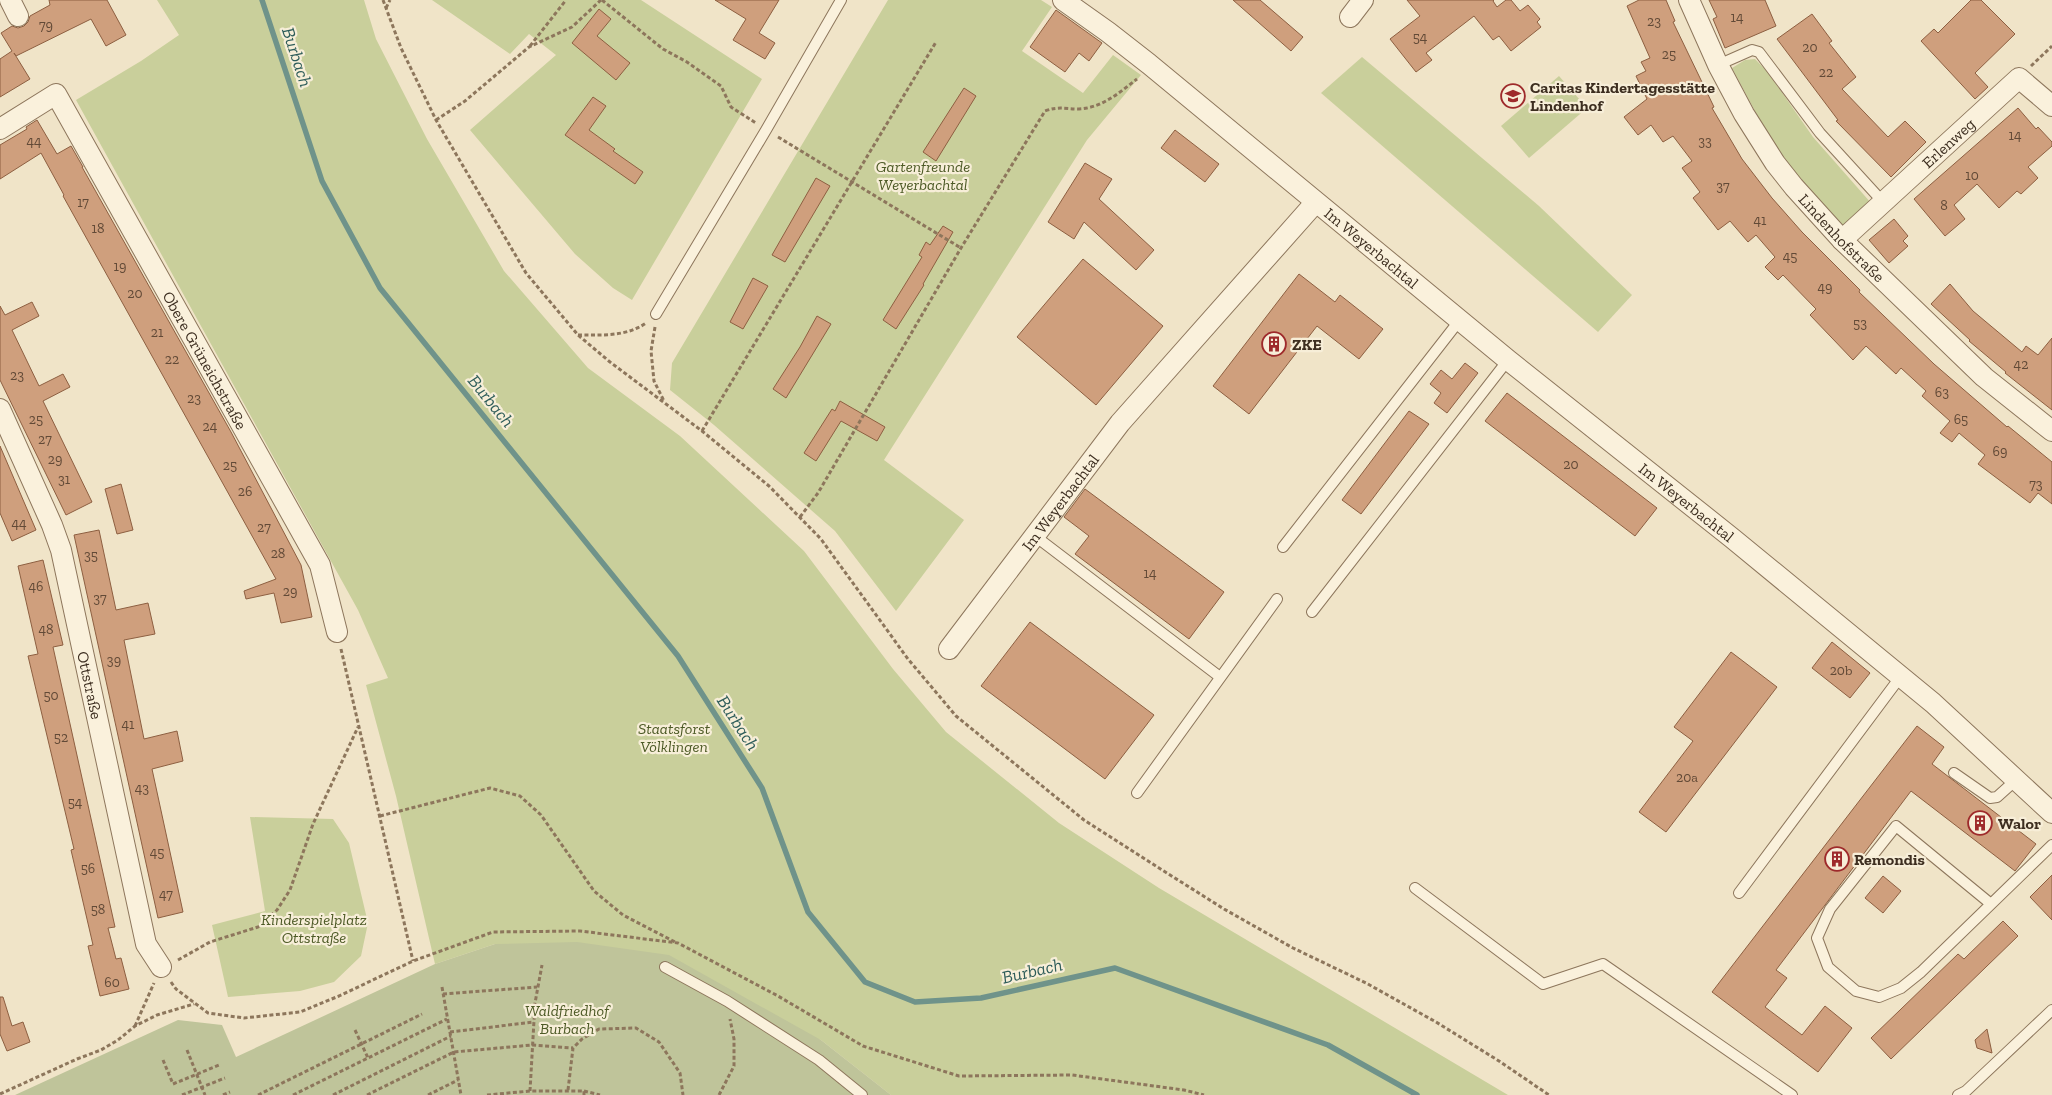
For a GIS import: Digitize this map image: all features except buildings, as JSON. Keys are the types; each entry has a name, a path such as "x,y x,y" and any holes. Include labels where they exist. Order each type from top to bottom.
{"street":[{"name":"Im Weyerbachtal","path":"1063,0 1149,64 1459,321 1732,538 1901,676 2017,779 2052,813"},
{"path":"1350,17 1363,0"},
{"name":"Lindenhofstraße","path":"1689,0 1718,65 1755,134 1774,163 1842,240 1984,377 2052,431"},
{"path":"2019,78 2052,106"},
{"name":"Erlenweg","path":"1842,240 2019,78"},
{"name":"Obere Grüneichstraße","path":"0,129 56,94 320,565 337,632"},
{"name":"Im Weyerbachtal","path":"949,649 1120,423 1315,203"},
{"name":"Ottstraße","path":"0,409 52,525 61,550 146,944 161,967"}],"lane":[{"path":"656,314 841,0"},
{"path":"1718,65 1752,50 1760,52 1820,133 1883,202"},
{"path":"1283,547 1459,321"},
{"path":"1312,612 1508,360"},
{"path":"1034,536 1220,677"},
{"path":"1137,793 1277,599"},
{"path":"1739,893 1901,676"},
{"path":"1954,773 1990,798 1997,797 2017,779"},
{"path":"1991,904 1896,826 1830,909 1816,938 1828,967 1856,991 1879,997 1901,988 1921,972 2052,845"},
{"path":"1415,888 1543,984 1603,964 1792,1095"},
{"path":"665,967 727,1001 819,1060 862,1095"},
{"path":"1958,1095 1966,1091 2052,1010"}],"path":[{"path":"383,0 401,48 436,120 526,273 578,335 702,431 769,486 821,539 908,659 956,716 1084,820 1224,909 1293,948 1366,984 1436,1022 1500,1061 1549,1095"},
{"path":"386,8 390,0"},
{"path":"436,120 465,102 529,47 566,0"},
{"path":"529,47 572,28 602,0 663,49 687,62 721,86 731,107 851,183 961,248"},
{"path":"702,431 936,42"},
{"path":"2019,78 2052,46"},
{"path":"800,518 818,493 961,248 1045,111 1056,107 1080,109 1099,105 1137,78 1149,64"},
{"path":"578,335 626,333 643,325 656,314"},
{"path":"656,314 651,351 654,380 665,403"},
{"path":"337,632 413,961"},
{"path":"135,1026 161,967 186,957 210,942 258,927 277,910 290,890 313,824 358,727"},
{"path":"380,816 490,788 520,796 541,815 594,891 624,916 778,996 863,1046 959,1076 1072,1075 1184,1090 1204,1095"},
{"path":"161,967 176,989 208,1013 244,1018 300,1012 413,961 493,932 580,930 678,943"},
{"path":"530,1091 537,987 542,965"},
{"path":"442,987 461,1095"},
{"path":"443,994 537,987"},
{"path":"719,1095 734,1066 734,1039 727,1001"},
{"path":"0,1094 101,1050 118,1040 135,1026 157,1015 195,1004"},
{"path":"258,1095 422,1014"},
{"path":"293,1095 447,1019"},
{"path":"333,1095 450,1034 534,1022"},
{"path":"568,1090 573,1048 582,1039 599,1029 636,1028 659,1042 680,1073 683,1095"},
{"path":"355,1030 368,1058"},
{"path":"368,1095 454,1052 532,1045 573,1048"},
{"path":"187,1050 205,1095"},
{"path":"163,1060 173,1084 220,1065"},
{"path":"182,1095 225,1078"},
{"path":"428,1095 458,1080"},
{"path":"487,1095 568,1090 600,1095"},
{"path":"224,1095 230,1092"}],"green space":[{"name":"Staatsforst Völklingen","path":"157,0 364,0 376,39 427,139 504,271 588,368 680,436 804,551 893,669 946,732 1059,823 1159,888 1508,1095 891,1095 821,1040 495,944 435,964 396,796 366,685 388,678 358,610 76,100 141,61 179,35"},
{"path":"432,0 641,0 762,79 632,300 613,288 575,254 470,130 556,55 529,34 510,54"},
{"name":"Gartenfreunde Weyerbachtal","path":"888,0 1041,0 1052,7 1022,51 1083,93 1113,55 1141,75 1087,140 884,460 964,520 896,611 835,531 714,425 670,390 672,363"},
{"path":"1362,57 1539,206 1632,295 1598,332 1321,93"},
{"path":"1755,59 1767,71 1813,137 1871,203 1843,228 1802,183 1773,145 1732,68 1745,60"},
{"path":"1559,76 1587,108 1529,158 1501,126"},
{"name":"Kinderspielplatz Ottstraße","path":"250,817 333,819 349,843 368,923 361,956 334,982 300,991 228,997 212,925 265,911"},
{"name":"Waldfriedhof Burbach","path":"577,942 669,955 821,1040 891,1095 15,1095 178,1020 222,1025 236,1057 435,964 495,944"}],"waterway":[{"name":"Burbach","path":"262,0 322,181 380,288 678,656 762,788 808,912 865,982 915,1002 981,998 1115,968 1328,1045 1417,1095"}],"place":[{"name":"Caritas Kindertagesstätte Lindenhof","path":"1513,96"},
{"name":"ZKE","path":"1274,344"},
{"name":"Walor","path":"1980,823"},
{"name":"Remondis","path":"1837,859"}]}
